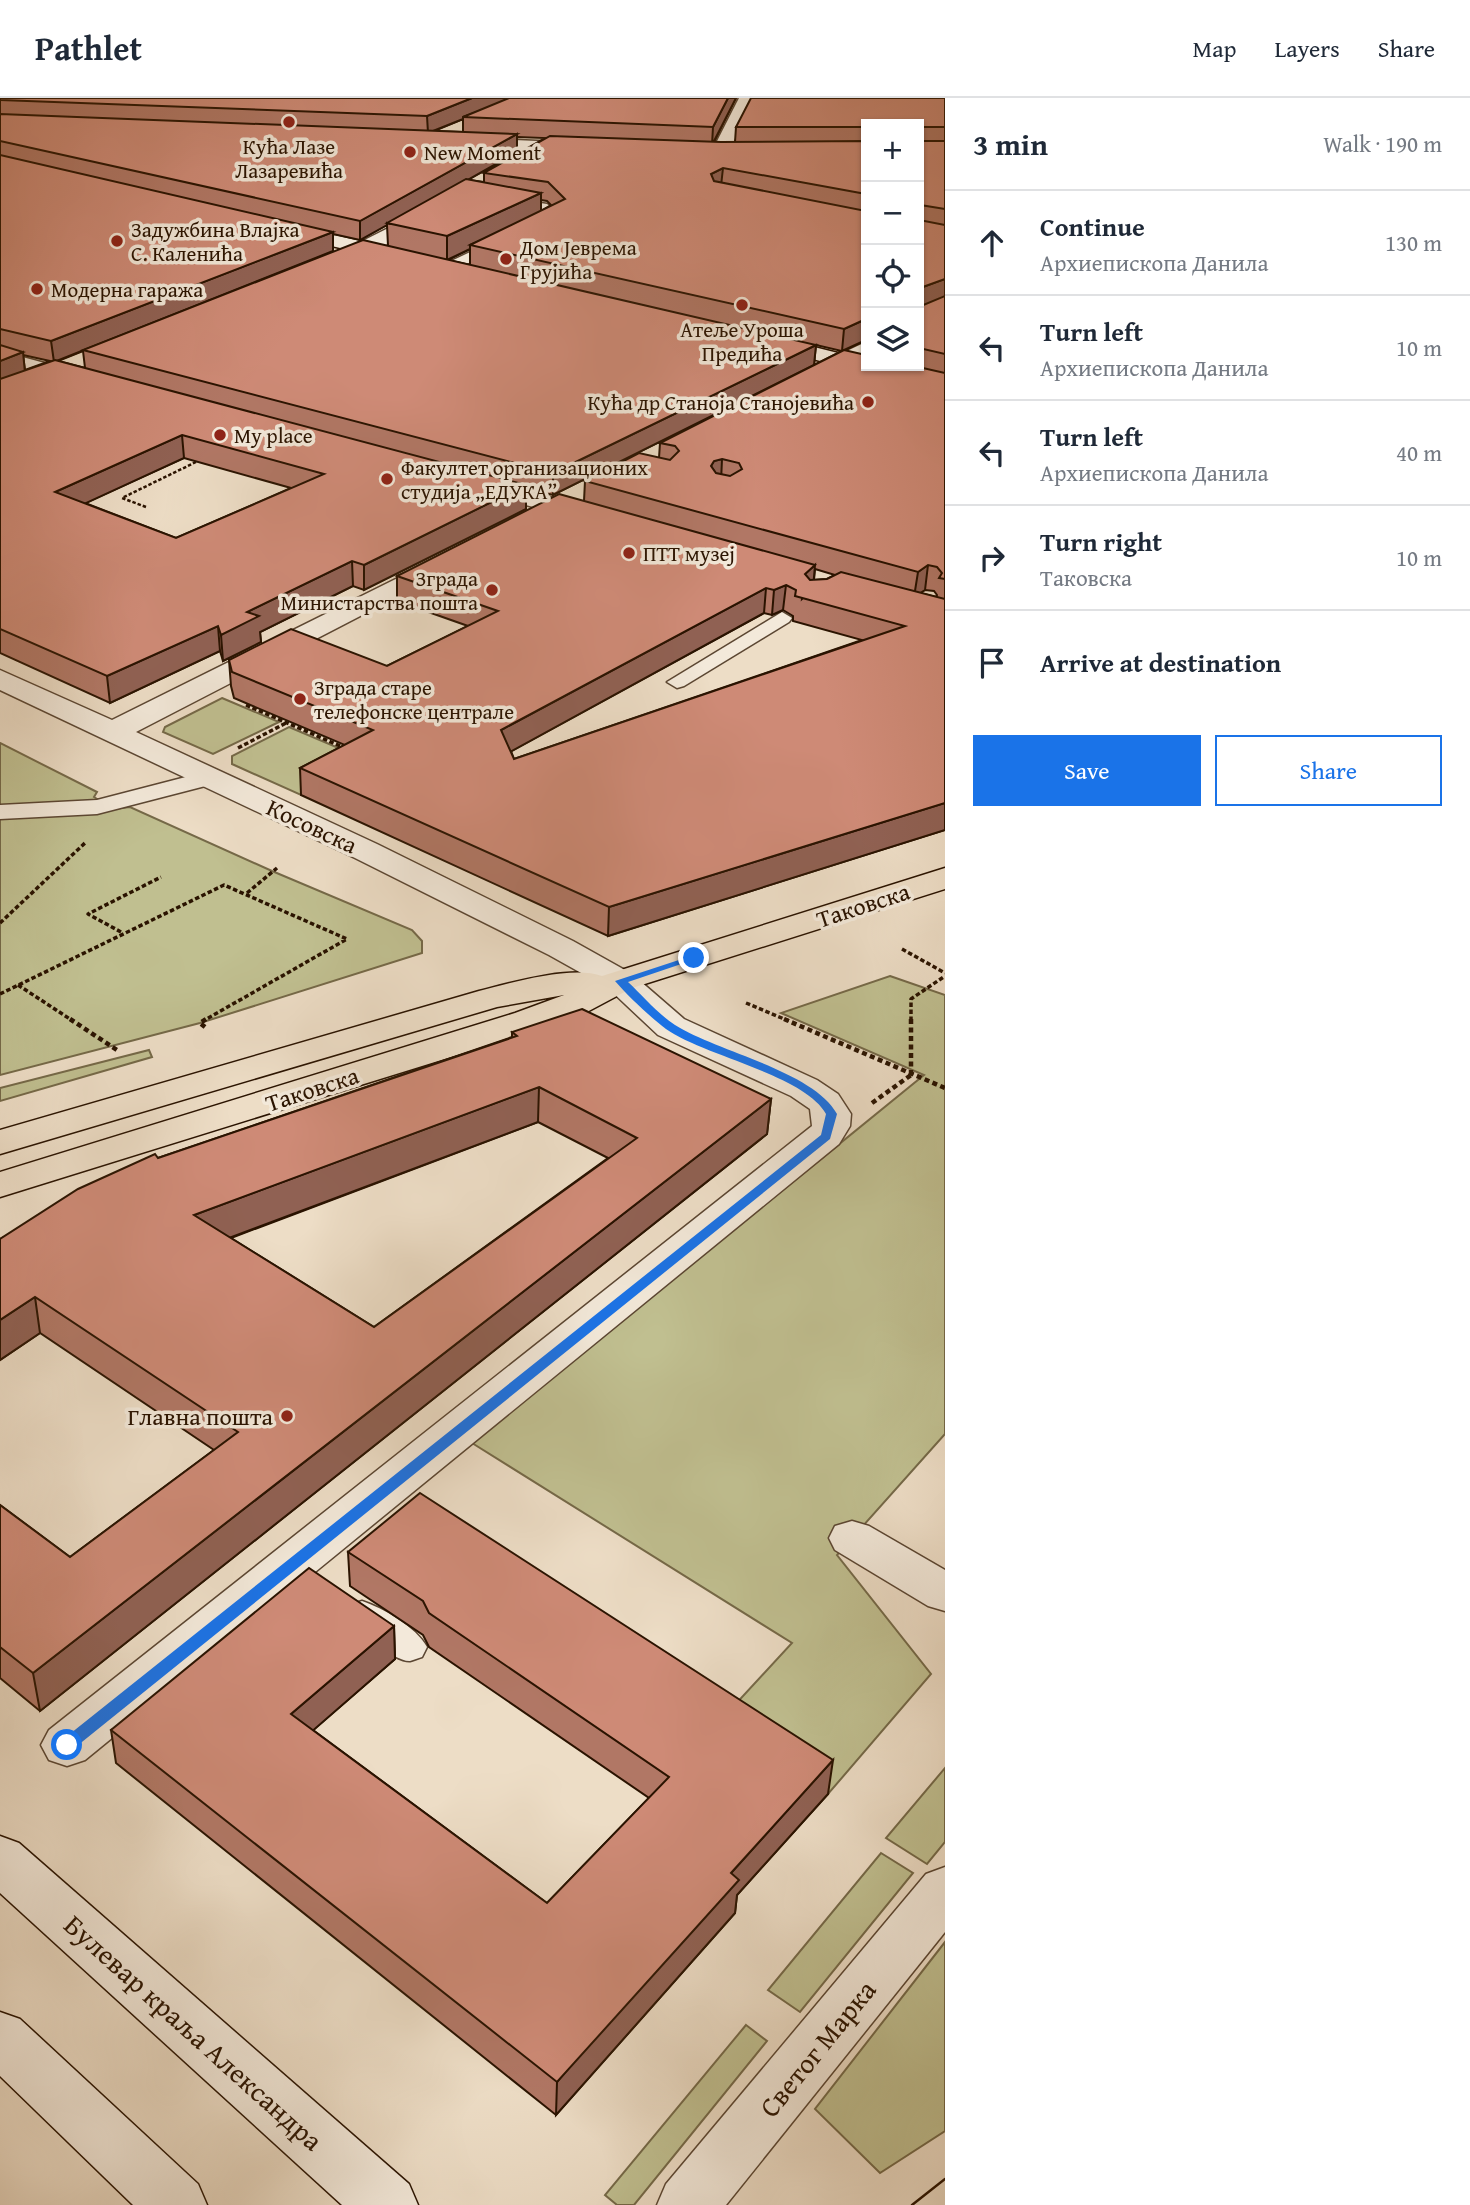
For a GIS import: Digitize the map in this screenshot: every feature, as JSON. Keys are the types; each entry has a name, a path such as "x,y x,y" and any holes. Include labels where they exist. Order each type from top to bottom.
{"main road":[{"name":"Таковска","path":"0,1185 528,1021 572,1005 620,981 945,878"},
{"name":"Таковска","path":"0,1142 500,996 551,986 620,981"}],"street":[{"path":"697,152 727,153 747,98"},
{"path":"470,123 449,138 605,148"},
{"path":"514,165 546,146"},
{"path":"306,272 366,248 452,202"},
{"path":"270,226 475,273"},
{"path":"751,338 894,373"},
{"path":"0,357 102,385"},
{"path":"25,384 91,358"},
{"path":"793,386 859,364"},
{"path":"450,477 611,521"},
{"path":"522,524 584,492"},
{"path":"112,732 470,551"},
{"name":"Косовска","path":"0,679 366,851 561,948 620,981 671,1027 804,1088 825,1102 832,1114 831,1126 826,1136 404,1492 315,1583"},
{"path":"852,1538 945,1593"},
{"path":"67,1745 315,1583"},
{"name":"Булевар краља Александра","path":"0,1859 387,2205"},
{"name":"Светог Марка","path":"688,2205 945,1891"},
{"path":"0,2038 176,2205"}],"lane":[{"path":"450,267 555,217 542,207 495,200"},
{"path":"677,682 782,618"},
{"path":"300,636 326,646"},
{"path":"3,814 97,807 201,775"},
{"path":"315,1583 409,1647"}],"path":[{"path":"146,507 122,498 196,461"},
{"path":"238,702 357,753"},
{"path":"201,775 288,722"},
{"path":"0,923 91,837"},
{"path":"247,893 277,868"},
{"path":"121,933 88,914 161,877"},
{"path":"0,995 17,984 224,885 347,939 201,1023 205,1027"},
{"path":"902,949 945,975 911,999 911,1075"},
{"path":"17,984 117,1050"},
{"path":"746,1003 945,1088"}],"shaded area":[{"path":"222,698 279,722 213,754 163,732 165,727"},
{"path":"289,727 367,760 301,795 232,764 232,756"},
{"path":"0,743 97,792 94,797 113,809 130,807 412,930 422,941 422,953 200,1023 0,1075"},
{"path":"890,976 945,995 945,1434 837,1555 931,1674 828,1794 719,1722 792,1643 472,1443 924,1075 781,1013"},
{"path":"149,1050 152,1057 0,1101 0,1088"},
{"path":"945,1768 945,1842 927,1864 886,1838"},
{"path":"881,1853 913,1873 800,2012 768,1990"},
{"path":"945,1942 945,2131 880,2173 815,2109"},
{"path":"746,2025 767,2041 634,2205 617,2205 605,2195"}],"building":[{"path":"0,98 472,98 427,116"},
{"path":"509,98 728,98 713,127 463,117"},
{"path":"751,98 945,98 945,127 924,127 924,119 861,119 861,127 736,127"},
{"path":"0,114 517,134 360,221 0,141"},
{"path":"550,136 721,142 861,141 861,193 723,168 711,174 714,181 861,210 861,321 844,329 470,245 565,199 548,182 484,173"},
{"path":"924,141 945,141 945,209 924,206"},
{"path":"0,155 333,232 51,341 0,329"},
{"path":"466,179 541,193 447,236 387,223"},
{"path":"924,221 945,225 945,279 924,287"},
{"path":"363,240 816,345 553,473 83,350"},
{"path":"945,296 945,354 924,349 924,305"},
{"path":"0,345 23,352 0,361"},
{"path":"844,350 861,354 861,371 924,371 924,368 945,373 945,579 939,578 942,573 937,567 928,565 918,572 585,481 639,453 670,460 679,451 675,446 660,443","holes":["722,459 739,463 742,469 730,476 716,473 711,466 714,461"]},
{"path":"55,360 526,485 364,565 352,561 247,612 259,616 221,635 218,626 107,676 0,629 0,379","holes":["182,435 324,474 176,538 55,492"]},
{"path":"559,494 815,565 805,574 810,580 827,579 841,572 945,599 945,803 609,907 300,768 373,730 232,672 229,660 291,629 387,666 498,611 397,576","holes":["786,585 796,590 795,596 905,626 514,759 501,730 766,588 774,590"]},
{"name":"Главна пошта","path":"582,1009 771,1099 33,1673 0,1647 0,1505 70,1557 238,1432 35,1297 0,1320 0,1239 78,1189 155,1154 158,1158 517,1036 512,1032","holes":["539,1087 637,1138 374,1327 194,1215"]},
{"path":"420,1493 833,1760 731,1873 739,1880 557,2082 111,1730 309,1568 394,1626 291,1714 547,1903 669,1777 429,1613 423,1601 348,1552"}],"tram line":[{"path":"912,2205 945,2179"}],"place":[{"name":"Кућа Лазе Лазаревића","path":"289,122"},
{"name":"New Moment","path":"410,152"},
{"name":"Задужбина Влајка С. Каленића","path":"117,241"},
{"name":"Дом Јеврема Грујића","path":"506,259"},
{"name":"Модерна гаража","path":"37,289"},
{"name":"Атеље Уроша Предића","path":"742,305"},
{"name":"Кућа др Станоја Станојевића","path":"868,402"},
{"name":"My place","path":"220,435"},
{"name":"Факултет организационих студија „ЕДУКА”","path":"387,479"},
{"name":"ПТТ музеј","path":"629,553"},
{"name":"Зграда Министарства пошта","path":"492,590"},
{"name":"Зграда старе телефонске централе","path":"300,699"},
{"name":"Главна пошта","path":"287,1416"}],"route":[{"path":"67,1745 826,1136 831,1126 832,1114 825,1102 804,1088 671,1027 620,981 694,958"}]}
